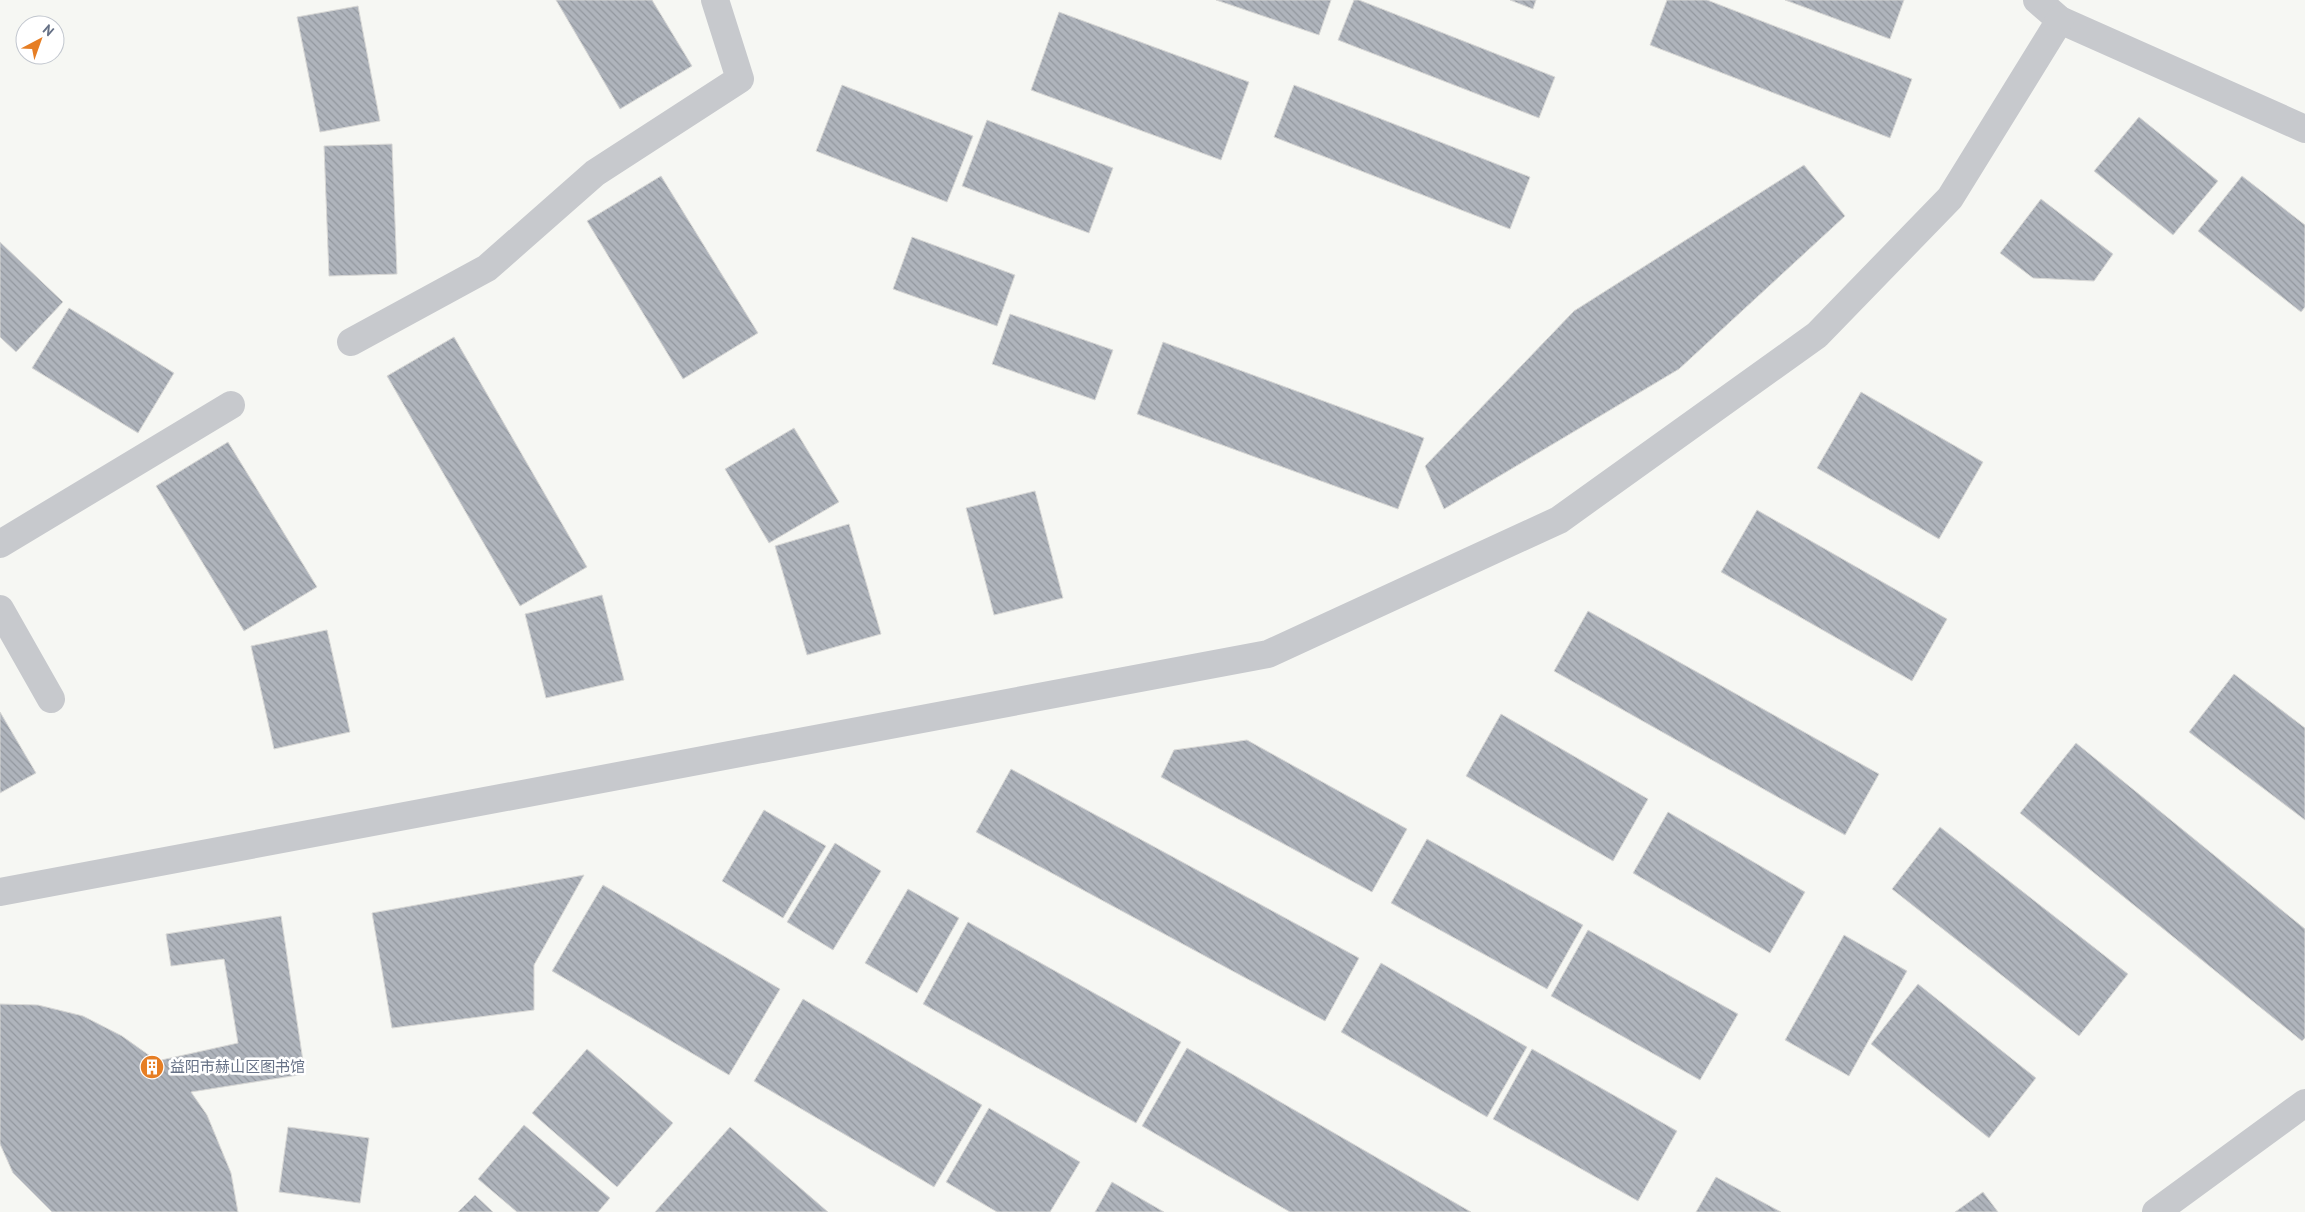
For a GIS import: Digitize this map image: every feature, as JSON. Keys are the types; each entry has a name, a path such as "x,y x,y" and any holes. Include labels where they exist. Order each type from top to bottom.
{"street":[{"path":"351,342 487,268 595,172 740,79 715,0"},
{"path":"2037,0 2060,20 2305,129"},
{"path":"0,892 1268,654 1559,520 1817,335 1950,198 2060,20"},
{"path":"0,544 231,405"},
{"path":"0,609 51,699"},
{"path":"2156,1212 2305,1103"}],"building":[{"path":"556,0 652,0 692,66 620,109"},
{"path":"1216,0 1331,0 1319,35"},
{"path":"1354,0 1359,0 1555,77 1539,118 1338,40"},
{"path":"1510,0 1536,0 1533,9"},
{"path":"1667,0 1707,0 1912,79 1890,138 1650,45"},
{"path":"1785,0 1904,0 1890,39"},
{"path":"358,6 380,121 320,132 297,17"},
{"path":"1059,12 1249,82 1221,160 1031,90"},
{"path":"842,85 973,136 947,202 816,151"},
{"path":"1294,85 1530,177 1510,229 1274,137"},
{"path":"2139,117 2218,181 2173,235 2094,171"},
{"path":"987,120 1113,168 1089,233 962,186"},
{"path":"392,144 397,274 329,276 324,146"},
{"path":"1804,165 1845,216 1679,369 1444,509 1425,466 1574,311"},
{"path":"661,176 758,333 683,379 587,221"},
{"path":"2242,176 2305,225 2305,307 2301,312 2198,231"},
{"path":"2041,199 2113,254 2094,281 2033,278 2000,253"},
{"path":"912,237 1015,275 997,326 893,289"},
{"path":"0,242 63,302 16,352 0,337"},
{"path":"69,308 174,373 138,433 32,368"},
{"path":"1010,314 1113,350 1095,400 992,364"},
{"path":"454,337 587,567 520,606 387,376"},
{"path":"1163,342 1424,438 1398,509 1137,414"},
{"path":"1861,392 1983,462 1939,539 1817,468"},
{"path":"794,428 839,502 769,543 725,469"},
{"path":"228,442 317,587 244,631 156,486"},
{"path":"1035,491 1063,598 994,615 966,508"},
{"path":"1757,510 1947,619 1912,681 1721,572"},
{"path":"849,524 881,634 807,655 775,546"},
{"path":"602,595 624,680 546,698 525,614"},
{"path":"1588,611 1879,774 1845,835 1554,671"},
{"path":"327,630 350,732 274,749 251,646"},
{"path":"2234,674 2305,728 2305,820 2189,732"},
{"path":"0,712 36,773 0,793"},
{"path":"1501,714 1648,799 1613,861 1466,776"},
{"path":"1247,740 1407,829 1372,892 1161,777 1174,750"},
{"path":"2076,743 2305,929 2305,1038 2302,1041 2020,813"},
{"path":"1011,769 1359,958 1325,1021 976,832"},
{"path":"764,810 826,846 783,918 722,881"},
{"path":"1668,812 1805,892 1770,953 1633,873"},
{"path":"1940,827 2128,974 2079,1036 1892,889"},
{"path":"1427,839 1583,925 1547,989 1391,903"},
{"path":"835,843 881,871 833,950 787,922"},
{"path":"584,875 534,965 534,1010 392,1028 372,913"},
{"path":"603,885 780,989 729,1075 552,971"},
{"path":"908,889 959,918 917,993 865,963"},
{"name":"益阳市赫山区图书馆","path":"281,916 305,1074 191,1092 207,1115 231,1173 238,1212 52,1212 13,1173 0,1144 0,1004 38,1005 83,1016 122,1036 157,1061 238,1043 224,959 171,966 166,934"},
{"path":"968,922 1181,1042 1136,1123 923,1004"},
{"path":"1588,930 1738,1014 1700,1080 1551,996"},
{"path":"1844,935 1907,971 1849,1076 1785,1040"},
{"path":"1381,963 1527,1047 1487,1117 1341,1032"},
{"path":"1918,984 2036,1078 1989,1138 1871,1044"},
{"path":"803,999 982,1105 934,1187 754,1081"},
{"path":"1187,1048 1471,1212 1290,1212 1142,1126"},
{"path":"587,1049 673,1123 617,1187 532,1113"},
{"path":"1532,1049 1677,1131 1638,1201 1493,1119"},
{"path":"989,1108 1080,1162 1050,1212 997,1212 946,1182"},
{"path":"524,1125 610,1198 598,1212 517,1212 478,1179"},
{"path":"288,1127 369,1138 360,1203 279,1192"},
{"path":"730,1127 828,1212 655,1212"},
{"path":"1716,1177 1781,1212 1696,1212"},
{"path":"1112,1182 1164,1212 1095,1212"},
{"path":"1983,1192 1998,1212 1955,1212"},
{"path":"475,1195 493,1212 458,1212"}],"place":[{"name":"益阳市赫山区图书馆","path":"152,1067"}]}
